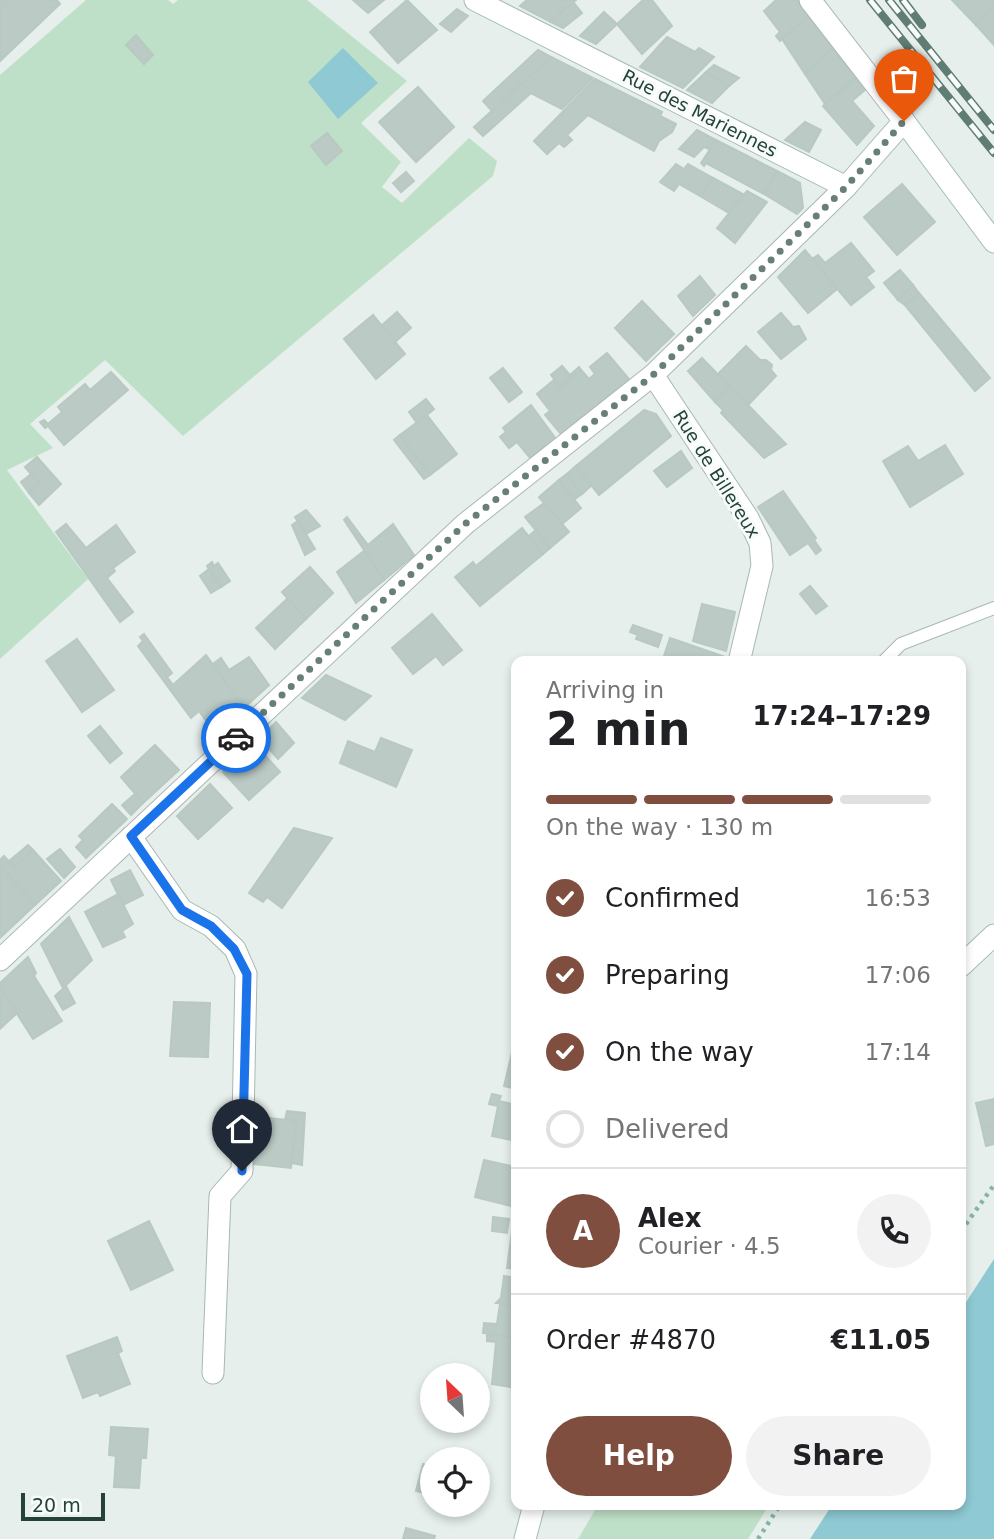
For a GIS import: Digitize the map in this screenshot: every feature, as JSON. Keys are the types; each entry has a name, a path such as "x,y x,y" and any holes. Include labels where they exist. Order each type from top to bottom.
{"street":[{"name":"Rue des Mariennes","path":"475,0 846,187"},
{"path":"810,0 994,242"},
{"path":"0,960 465,524 653,375 846,187 904,121"},
{"name":"Rue de Billereux","path":"653,375 748,518 760,543 762,566 740,656"},
{"path":"131,836 182,910 211,926 234,949 247,974 242,1171 220,1196 214,1373"},
{"path":"966,961 994,936"},
{"path":"525,1539 533,1510"}],"lane":[{"path":"889,656 901,644 994,608"}],"path":[{"path":"966,1224 994,1185"},
{"path":"758,1539 777,1510"}],"green space":[{"path":"86,0 168,0 173,4 178,0 307,0 407,81 361,123 401,162 382,187 402,203 469,138 497,161 493,176 183,436 105,360 30,424 53,448 7,470 88,579 0,659 0,75"},
{"path":"595,1510 766,1510 748,1539 578,1539"}],"water":[{"path":"343,48 378,83 338,119 308,82"},
{"path":"994,1259 994,1539 810,1539 829,1510 966,1510 966,1302"}],"building":[{"path":"0,0 57,0 60,4 0,61"},
{"path":"353,0 384,0 368,13"},
{"path":"407,0 437,30 398,63 370,32"},
{"path":"527,0 576,0 551,22 520,6"},
{"path":"643,0 652,0 672,26 642,54 617,24"},
{"path":"776,0 798,0 809,15 780,41 776,36 780,32 764,11"},
{"path":"952,0 994,0 994,7 976,25"},
{"path":"573,2 582,13 563,28 551,22"},
{"path":"994,7 994,45 976,25"},
{"path":"457,9 468,16 451,32 440,24"},
{"path":"604,12 617,24 596,44 580,36"},
{"path":"809,15 833,48 805,74 782,39"},
{"path":"136,35 153,55 144,64 126,45"},
{"path":"667,37 695,52 699,48 714,57 683,88 640,67"},
{"path":"833,48 855,78 825,104 805,74"},
{"path":"538,50 551,57 492,111 483,101"},
{"path":"551,57 593,78 562,109 531,93 483,136 474,127"},
{"path":"714,65 739,78 730,85 705,73"},
{"path":"705,73 730,85 712,103 687,90"},
{"path":"855,78 865,90 852,101 874,126 857,145 823,106"},
{"path":"595,79 662,112 660,116 676,124 672,132 659,141 654,151 588,115 567,135 572,140 564,147 559,143 547,154 534,141"},
{"path":"418,87 454,127 416,162 379,122"},
{"path":"805,122 821,130 809,152 785,140"},
{"path":"697,130 716,140 709,149 704,147 694,157 679,149"},
{"path":"327,133 342,151 326,165 311,146"},
{"path":"716,140 777,171 764,194 706,163 704,166 701,163"},
{"path":"676,164 684,169 688,164 713,178 700,196 679,184 674,191 660,182"},
{"path":"777,171 800,183 803,208 797,214 764,194"},
{"path":"406,172 414,181 401,192 393,183"},
{"path":"713,178 743,194 729,213 700,196"},
{"path":"902,184 935,222 897,255 864,217"},
{"path":"747,191 767,202 735,243 717,228"},
{"path":"851,243 874,271 866,277 874,287 851,305 812,259 818,255 825,263"},
{"path":"805,250 837,289 808,313 778,277"},
{"path":"900,270 913,285 898,300 884,283"},
{"path":"700,276 715,295 693,316 678,296"},
{"path":"913,285 919,293 905,305 898,300"},
{"path":"919,293 990,378 975,391 905,305"},
{"path":"642,301 674,334 646,361 615,328"},
{"path":"397,312 411,328 395,342 381,326"},
{"path":"781,313 793,327 799,326 806,339 781,359 758,332"},
{"path":"373,315 405,354 376,379 344,339"},
{"path":"746,346 760,360 766,360 772,365 771,370 776,376 748,405 718,374"},
{"path":"607,353 629,379 561,434 545,415 550,411 537,394 554,380 560,387 581,370 589,379 595,374 590,367"},
{"path":"702,358 730,387 715,402 688,371"},
{"path":"562,366 570,375 579,367 581,370 560,387 551,375"},
{"path":"503,368 522,392 509,402 490,378"},
{"path":"111,372 128,390 64,445 48,426 45,428 40,422 44,420 48,424 62,412 58,407 85,384 90,390"},
{"path":"730,387 786,444 764,458 721,413 723,410 715,402"},
{"path":"426,399 434,409 417,423 409,412"},
{"path":"531,405 556,439 531,459 517,442 509,448 500,437 506,432 503,428"},
{"path":"644,410 656,414 671,436 599,495 576,466"},
{"path":"427,415 457,454 430,475 400,435"},
{"path":"400,435 430,475 424,479 394,440"},
{"path":"945,445 963,474 910,507 883,461 908,446 918,461"},
{"path":"681,451 692,468 667,487 654,471"},
{"path":"37,457 61,484 39,505 29,493 39,483 25,467"},
{"path":"576,466 592,485 582,494 567,474"},
{"path":"31,474 39,483 29,493 21,482"},
{"path":"567,474 582,494 575,499 559,480"},
{"path":"559,480 581,508 562,524 539,497"},
{"path":"783,491 816,538 814,540 821,550 816,554 808,543 790,555 758,507"},
{"path":"544,503 569,532 550,548 525,517"},
{"path":"306,510 320,526 306,534 295,517"},
{"path":"347,517 368,545 393,524 414,555 384,580 344,520"},
{"path":"298,521 315,549 305,555 292,525"},
{"path":"66,524 86,548 116,525 135,552 113,568 115,571 107,578 133,612 120,622 56,532"},
{"path":"522,528 543,554 480,606 455,577 473,562 476,566"},
{"path":"536,530 550,548 543,554 529,536"},
{"path":"364,551 384,580 356,603 337,572"},
{"path":"212,562 214,566 218,563 230,581 221,587 207,566"},
{"path":"310,567 333,593 306,619 282,592"},
{"path":"209,569 221,587 211,593 200,576"},
{"path":"810,586 827,606 816,614 800,594"},
{"path":"288,598 306,619 275,649 256,628"},
{"path":"702,604 735,612 726,651 693,641"},
{"path":"432,614 462,650 443,665 436,656 413,674 392,648"},
{"path":"633,625 662,635 658,647 636,639 638,635 630,632"},
{"path":"144,634 172,673 167,677 173,685 206,655 244,708 216,735 199,711 191,718 138,646 143,641 140,637"},
{"path":"670,638 722,656 664,656"},
{"path":"77,639 114,690 82,712 46,661"},
{"path":"249,657 269,685 244,708 213,664 221,658 229,670"},
{"path":"326,675 371,696 345,720 302,698"},
{"path":"276,722 294,743 278,759 260,738"},
{"path":"100,726 122,753 110,763 88,736"},
{"path":"381,738 412,750 396,787 340,763 348,741 375,752"},
{"path":"254,743 280,772 249,800 223,772"},
{"path":"155,745 179,770 143,803 121,777"},
{"path":"210,784 232,808 198,839 177,816"},
{"path":"135,794 143,803 131,815 122,805"},
{"path":"112,804 127,819 86,858 76,847 83,840 79,836"},
{"path":"294,828 332,838 282,908 267,897 263,902 249,893"},
{"path":"28,845 33,850 14,867 9,861"},
{"path":"60,849 75,867 64,878 47,859"},
{"path":"33,850 61,881 35,905 0,865 4,856 14,867"},
{"path":"0,867 35,905 0,938"},
{"path":"130,870 143,895 123,905 111,880"},
{"path":"118,894 133,924 122,931 125,937 103,947 85,912"},
{"path":"69,917 92,960 63,988 41,944"},
{"path":"28,957 36,973 34,976 62,1021 33,1039 0,987 0,983"},
{"path":"66,986 75,1003 63,1010 55,996"},
{"path":"0,987 17,1013 0,1029"},
{"path":"174,1002 210,1003 208,1057 170,1056"},
{"path":"511,1057 511,1088 504,1086"},
{"path":"492,1094 501,1096 499,1101 511,1104 511,1140 492,1136 498,1106 489,1104"},
{"path":"994,1099 994,1125 982,1128 976,1103"},
{"path":"287,1111 305,1113 302,1165 291,1163 296,1121 285,1120"},
{"path":"259,1117 296,1121 291,1168 253,1164"},
{"path":"994,1125 994,1144 986,1146 982,1128"},
{"path":"484,1160 511,1166 511,1206 475,1197"},
{"path":"493,1217 509,1219 507,1233 492,1231"},
{"path":"149,1221 173,1270 131,1290 108,1241"},
{"path":"511,1239 511,1268 507,1268"},
{"path":"504,1276 511,1277 511,1304 496,1303 501,1298"},
{"path":"500,1304 511,1305 511,1337 483,1333 484,1323 497,1324"},
{"path":"487,1334 511,1337 511,1387 492,1384 496,1342 487,1341"},
{"path":"117,1337 122,1351 118,1353 130,1384 100,1396 98,1392 83,1398 67,1356"},
{"path":"111,1427 148,1429 146,1458 141,1458 139,1488 114,1487 116,1456 109,1455"},
{"path":"420,1476 420,1492 416,1491"},
{"path":"406,1528 435,1536 434,1539 403,1539"}],"railway":[{"path":"870,0 994,153"},
{"path":"889,0 994,130"},
{"path":"903,0 922,25"}],"way so far":[{"path":"236,738 465,524 653,375 846,187 904,121"}],"route":[{"path":"236,738 131,836 182,910 211,926 234,949 247,974 242,1171"}]}
